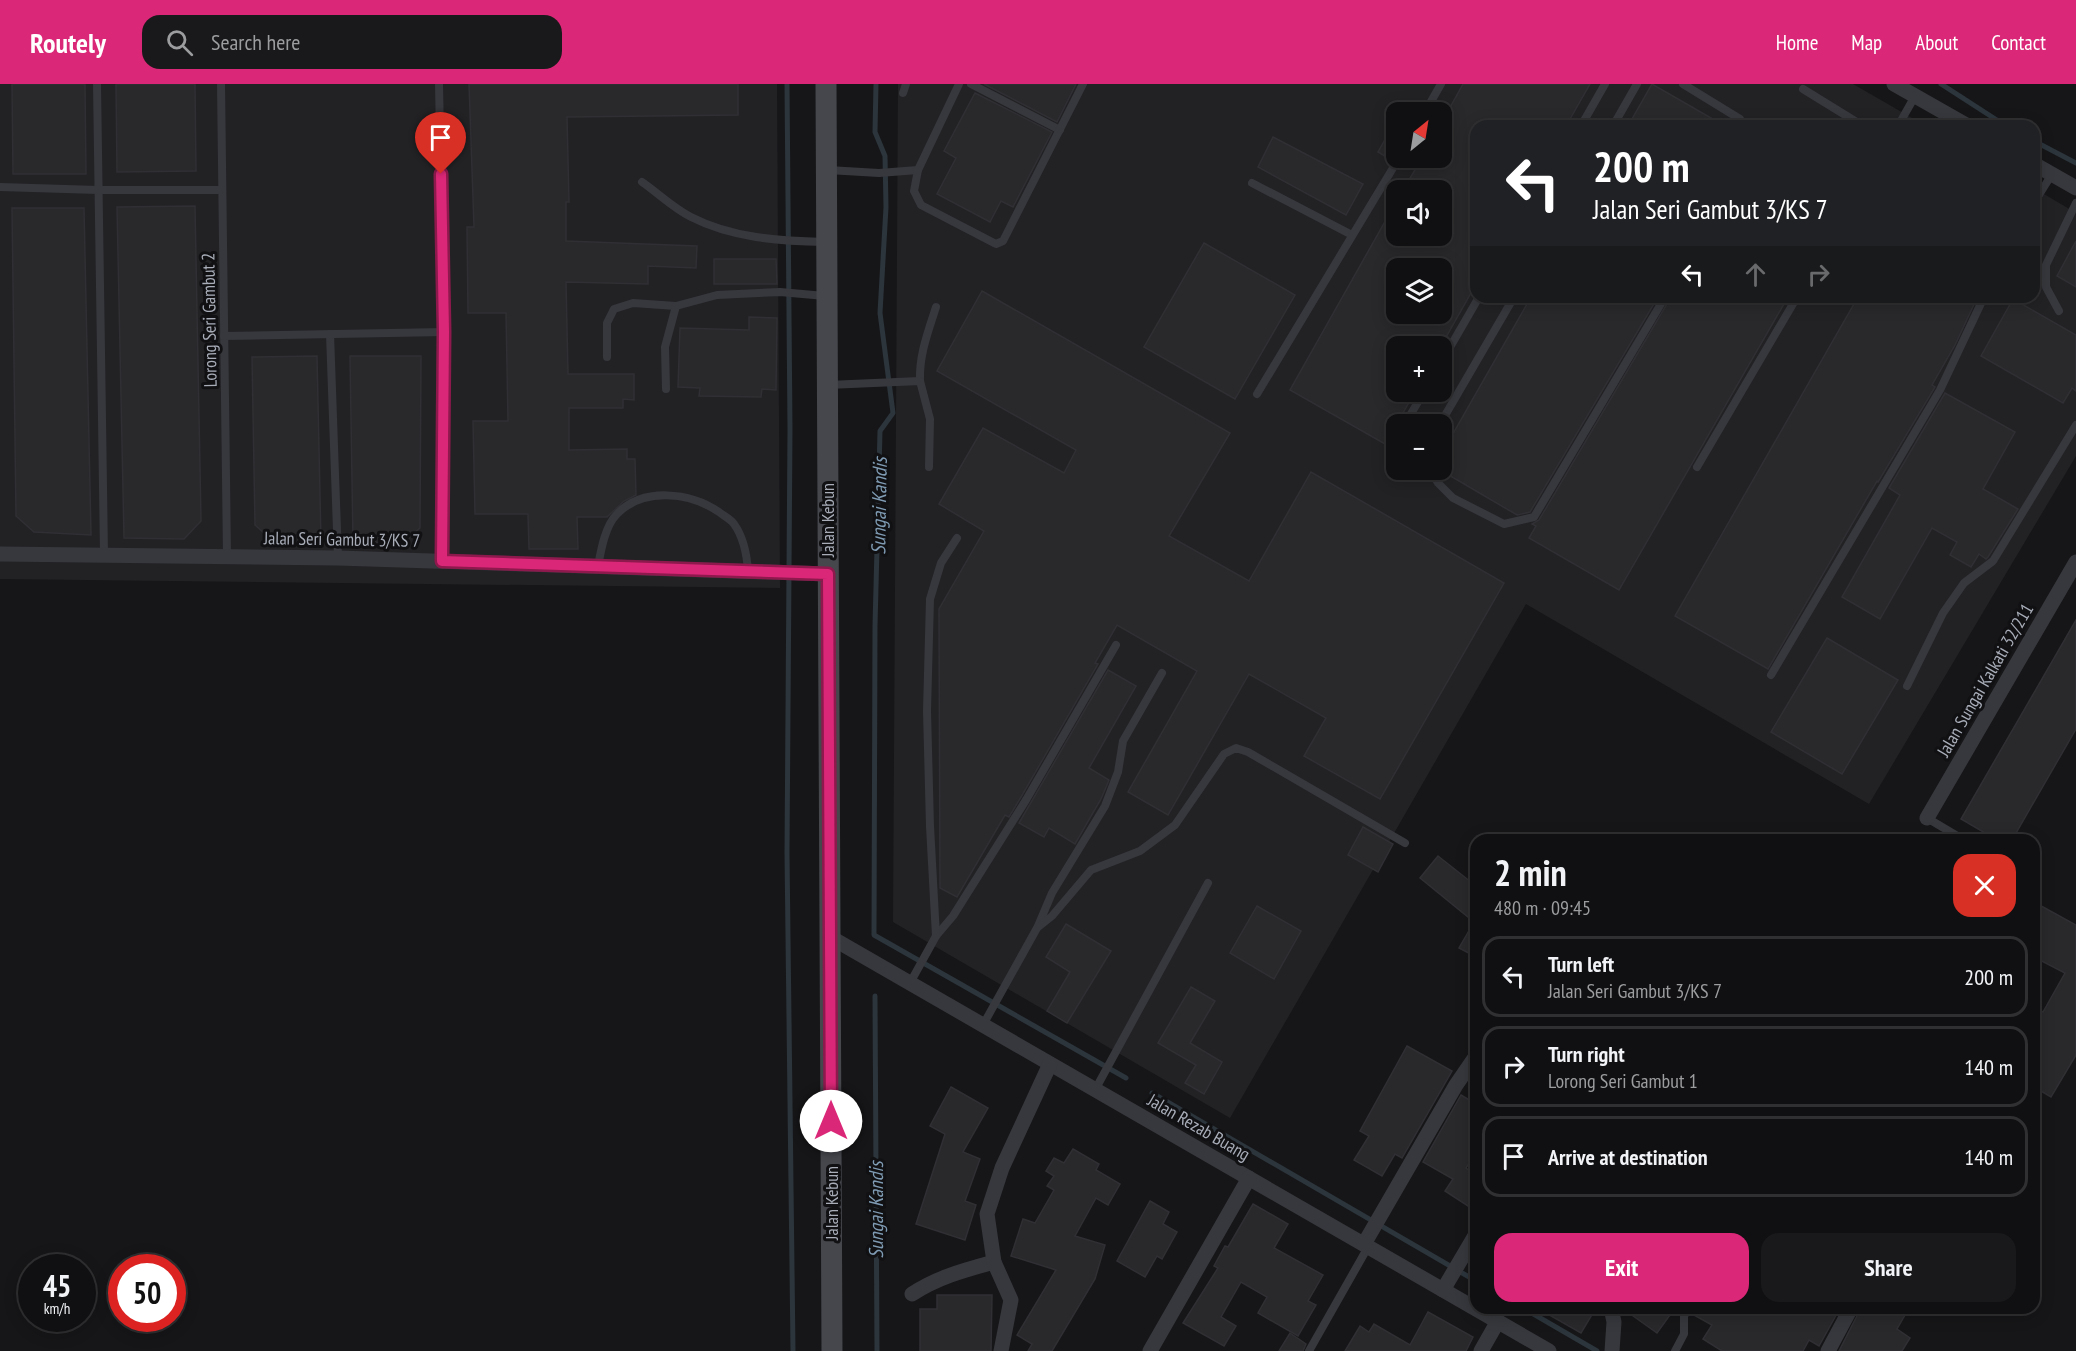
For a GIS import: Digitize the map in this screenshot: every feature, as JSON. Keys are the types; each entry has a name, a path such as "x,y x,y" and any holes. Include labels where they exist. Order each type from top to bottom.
{"main road":[{"name":"Jalan Kebun","path":"826,84 832,1351"}],"street":[{"path":"1894,84 1957,120"},
{"path":"2040,167 2076,188"},
{"name":"Jalan Seri Gambut 3/KS 7","path":"0,554 338,558 828,574"},
{"name":"Jalan Sungai Kalkati 32/211","path":"1927,818 2074,572"},
{"name":"Jalan Rezab Buang","path":"830,937 1249,1178 1446,1285 1470,1302"},
{"path":"1001,1351 1011,1300 994,1262 987,1214 1002,1168 1050,1064"},
{"path":"1367,1242 1379,1217 1470,1065"},
{"path":"1150,1351 1249,1178"},
{"path":"1446,1285 1470,1244"},
{"path":"912,1293 928,1283 954,1273 994,1262"},
{"name":"Jalan Rezab Buang","path":"1488,1314 1549,1351"},
{"path":"1612,1314 1612,1351"},
{"path":"1828,1351 1848,1314"},
{"path":"1481,1351 1498,1321"}],"lane":[{"path":"98,84 104,554"},
{"name":"Lorong Seri Gambut 2","path":"220,84 227,556"},
{"path":"440,84 444,332 442,561"},
{"path":"903,93 906,84"},
{"path":"959,84 918,170 914,191 921,205 996,244 1003,241 1083,84"},
{"path":"971,84 1060,130"},
{"path":"1431,102 1441,84"},
{"path":"1584,120 1605,84"},
{"path":"1616,120 1637,84"},
{"path":"1683,84 1739,120"},
{"path":"1803,89 1853,120"},
{"path":"1901,120 1915,96"},
{"path":"1257,394 1393,168"},
{"path":"826,170 879,173 918,170"},
{"path":"2040,193 2052,174"},
{"path":"642,182 689,216 730,234 794,242 827,242"},
{"path":"1252,183 1352,235"},
{"path":"0,187 98,190 222,189"},
{"path":"2059,311 2046,287 2046,265 2076,203"},
{"path":"607,357 607,323 614,309 633,303 676,306 717,295 780,292 827,296"},
{"path":"1452,344 1476,303"},
{"path":"1446,414 1511,303"},
{"path":"1436,480 1453,498 1504,524 1534,517 1661,303"},
{"path":"1697,467 1793,303"},
{"path":"1771,675 1940,390 1981,303"},
{"path":"666,389 665,347 676,306"},
{"path":"929,466 930,419 920,381 919,366 936,307"},
{"path":"224,336 444,332"},
{"path":"330,334 338,558"},
{"path":"827,385 870,385 920,381"},
{"path":"1907,686 1943,613 1964,583 1993,561 2076,425"},
{"path":"598,566 602,546 615,516 633,501 670,495 705,502 733,522 747,552 748,572"},
{"path":"936,936 927,711 930,599 941,563 957,538"},
{"path":"910,983 936,936 953,916 1026,800 1116,645"},
{"path":"983,1025 1038,928 1052,893 1105,806 1118,771 1124,741 1162,673"},
{"path":"1038,928 1052,916 1091,870 1100,864 1140,851 1175,825 1224,754 1236,748 1248,752 1405,843"},
{"path":"1927,818 1954,834"},
{"path":"1095,1090 1208,883"},
{"path":"1309,1351 1367,1242"},
{"path":"1675,1351 1684,1334 1683,1321 1686,1314"}],"shaded area":[{"path":"0,84 777,84 780,588 0,579"},
{"path":"898,84 1853,84 1916,120 1470,120 1470,303 2040,303 2040,192 2076,213 2076,456 1869,804 1526,604 1230,1118 893,922"}],"building":[{"path":"12,84 85,84 86,174 13,174"},
{"path":"116,84 195,84 196,171 117,172"},
{"path":"469,84 738,84 738,115 567,117 569,202 566,202 566,241 697,246 696,268 648,266 648,284 566,282 568,374 634,374 634,400 623,399 623,408 569,408 569,450 627,449 627,459 635,459 636,495 624,501 607,517 577,517 578,549 529,549 528,514 475,514 473,421 508,421 506,313 468,313 467,227 474,227"},
{"path":"984,84 1076,84 1057,122"},
{"path":"1463,84 1590,84 1569,120 1470,120 1470,295 1447,336 1386,336 1386,402 1409,402 1402,414 1386,414 1385,444 1290,390 1386,220 1386,246 1452,246 1452,180 1409,180 1416,168 1452,168 1452,104"},
{"path":"1652,84 1715,120 1631,120"},
{"path":"975,93 1052,132 1013,207 1001,201 990,222 937,194 956,158 944,151"},
{"path":"1273,137 1363,184 1346,215 1258,167"},
{"path":"1386,138 1386,157 1378,152"},
{"path":"195,206 201,521 184,539 124,538 117,207"},
{"path":"12,208 84,208 91,535 34,532 16,516"},
{"path":"2076,241 2076,287 2057,276"},
{"path":"1204,243 1295,295 1235,399 1144,347"},
{"path":"714,259 776,259 777,284 714,284"},
{"path":"982,291 1230,433 1169,536 1249,581 1311,472 1504,583 1380,799 1304,756 1326,718 1249,674 1168,815 1128,792 1197,671 1117,625 1095,663 1098,664 1021,797 1009,817 1005,815 957,897 940,888 939,609 984,531 939,504 983,428 1064,473 1076,450 937,371"},
{"path":"1528,303 1654,303 1530,512 1517,515 1452,477 1452,435"},
{"path":"1667,303 1785,303 1619,590 1529,538 1536,526 1532,524 1539,520"},
{"path":"1855,303 1975,303 1955,345 1932,385 1935,387 1877,481 1768,669 1675,616"},
{"path":"2011,303 2020,303 2076,335 2076,391 2072,388 2063,403 1981,356"},
{"path":"749,317 777,318 776,390 762,389 761,397 699,396 700,388 678,387 680,328 749,330"},
{"path":"317,356 321,542 274,542 255,525 252,357"},
{"path":"350,356 421,356 420,528 403,543 353,542"},
{"path":"1945,393 2015,432 1983,489 2018,509 1988,557 1986,559 1979,554 1971,567 1950,555 1957,542 1932,528 1880,619 1842,597 1900,495 1889,488"},
{"path":"2076,620 2076,729 2015,834 1987,834 1961,819"},
{"path":"1827,638 1898,680 1842,774 1771,732"},
{"path":"1108,670 1136,686 1089,768 1109,780 1101,799 1075,844 1049,828 1044,837 1019,823"},
{"path":"1363,827 1393,844 1378,872 1348,855"},
{"path":"1438,856 1470,881 1470,919 1420,878"},
{"path":"2040,905 2076,925 2076,1055 2051,1097 2040,1091 2040,1010 2043,1012 2065,973 2040,960"},
{"path":"1257,906 1301,931 1274,979 1230,953"},
{"path":"1066,924 1111,951 1067,1023 1047,1011 1070,972 1046,957"},
{"path":"1470,929 1470,954 1459,948"},
{"path":"1191,987 1215,1001 1190,1043 1222,1062 1204,1094 1185,1083 1196,1065 1158,1043"},
{"path":"1407,1046 1452,1071 1402,1158 1395,1154 1382,1176 1354,1160 1369,1136 1360,1131"},
{"path":"951,1087 988,1108 963,1152 980,1159 965,1201 976,1205 965,1240 916,1224 945,1134 930,1126"},
{"path":"1461,1095 1470,1100 1470,1162 1466,1168 1470,1171 1470,1203 1468,1206 1445,1191 1453,1179 1423,1162"},
{"path":"1073,1149 1099,1164 1096,1170 1120,1184 1108,1205 1096,1198 1075,1236 1105,1245 1095,1279 1052,1351 1028,1351 1032,1344 1017,1335 1056,1270 1011,1256 1023,1219 1035,1223 1054,1190 1047,1186 1054,1176 1046,1171 1054,1158 1064,1163"},
{"path":"1150,1201 1169,1212 1163,1224 1177,1232 1162,1259 1157,1256 1145,1277 1117,1261"},
{"path":"1253,1204 1288,1224 1274,1248 1323,1275 1308,1301 1316,1305 1298,1336 1258,1313 1267,1297 1241,1282 1221,1317 1236,1326 1224,1346 1183,1323 1218,1268 1214,1266 1225,1246 1228,1247"},
{"path":"937,1295 992,1295 991,1351 920,1351 920,1309 937,1309"},
{"path":"1428,1312 1473,1337 1466,1351 1345,1351 1360,1326 1369,1332 1374,1324 1410,1345"},
{"path":"1548,1314 1592,1314 1581,1333"},
{"path":"1630,1314 1671,1314 1657,1333"},
{"path":"1692,1314 1837,1314 1819,1346 1809,1340 1803,1351 1722,1351 1703,1339 1712,1325"},
{"path":"1858,1314 1906,1314 1897,1329 1910,1338 1902,1351 1839,1351"},
{"path":"1290,1333 1306,1344 1303,1351 1279,1351"}],"waterway":[{"path":"787,84 790,429 787,853 793,1351"},
{"name":"Sungai Kandis","path":"876,84 875,132 885,156 886,207 880,313 893,413 880,431 875,626 874,935 1126,1078"},
{"path":"1941,84 1997,120"},
{"path":"2040,144 2076,163"},
{"name":"Sungai Kandis","path":"875,996 877,1351"},
{"path":"1152,1093 1470,1278"},
{"path":"1533,1314 1597,1351"}],"route":[{"path":"441,174 444,332 442,561 828,574 831,1121"}]}
